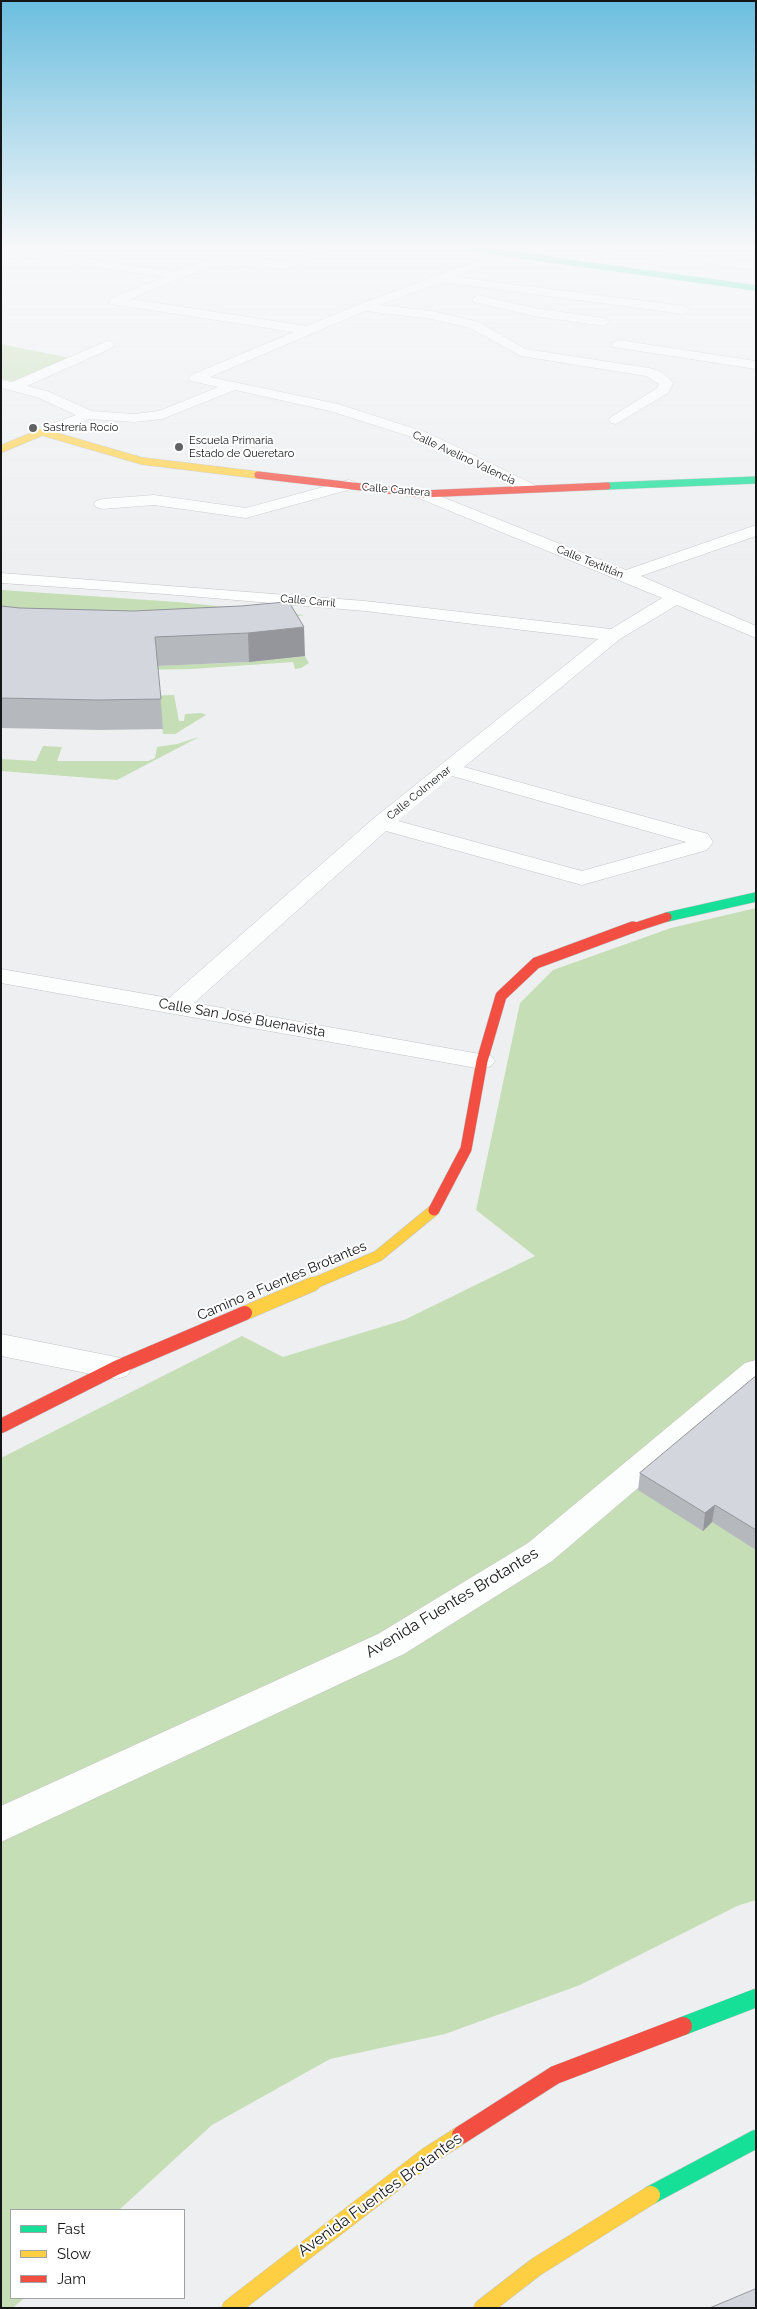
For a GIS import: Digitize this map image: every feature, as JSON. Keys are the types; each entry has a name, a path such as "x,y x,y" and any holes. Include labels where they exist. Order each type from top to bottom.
{"street":[{"path":"7,385 78,357"},
{"name":"Calle Avelino Valencia","path":"245,357 196,378 333,407 423,436 529,488"},
{"path":"551,357 649,372 660,377 666,383 663,390 616,420"},
{"path":"649,372 674,357"},
{"path":"696,357 756,366"},
{"path":"7,385 42,394 89,414 134,418 156,416 234,386"},
{"path":"1,449 89,414"},
{"name":"Calle Cantera","path":"42,432 142,461 422,494 529,488 756,480"},
{"path":"102,504 154,500 246,513 349,485"},
{"name":"Calle Textitlán","path":"422,494 626,576 675,598 751,627"},
{"path":"626,576 756,530"},
{"name":"Calle Carril","path":"1,578 165,589 365,606 614,635"},
{"name":"Calle Colmenar","path":"175,1006 382,823 614,635 675,598"},
{"path":"382,823 582,878 699,845 702,842 700,839 449,769"},
{"name":"Camino a Fuentes Brotantes","path":"1,1426 116,1368 378,1256 436,1208 466,1149 482,1061 501,996 536,963 651,921 756,897"},
{"name":"Calle San José Buenavista","path":"1,976 482,1061"},
{"path":"1,1345 116,1368"},
{"name":"Avenida Fuentes Brotantes","path":"1,1825 391,1644 540,1552 756,1371"},
{"name":"Avenida Fuentes Brotantes","path":"231,2308 428,2156 555,2075 756,1998"},
{"path":"484,2308 536,2266 643,2199 756,2139"}],"green space":[{"path":"1,357 70,358 17,382 1,379"},
{"path":"1,590 177,602 304,615 272,621 1,622"},
{"path":"305,656 309,663 295,669 293,662 191,669 129,670 131,667 249,662"},
{"path":"174,695 179,721 184,721 185,714 202,713 206,715 175,734 163,734 160,699 106,697"},
{"path":"199,737 117,780 1,771 1,759 36,761 43,746 62,747 57,761 148,761 155,758 157,747 177,744"},
{"path":"756,908 756,1900 737,1906 580,1985 445,2034 330,2059 212,2125 120,2209 10,2209 10,2299 23,2299 13,2308 1,2308 1,1458 242,1336 283,1357 404,1320 535,1256 476,1210 520,1003 553,970 671,928"}],"building":[{"path":"289,602 304,627 248,633 155,637 161,699 1,698 1,606 133,611"},
{"path":"756,1376 756,1530 715,1505 705,1513 640,1473"},
{"path":"756,2289 756,2308 710,2308"}],"traffic: fast":[{"path":"607,486 756,480"},
{"path":"667,917 756,897"},
{"path":"683,2026 756,1998"},
{"path":"651,2195 756,2139"}],"traffic: slow":[{"path":"1,449 42,432 142,461 258,475"},
{"path":"245,1313 378,1256 434,1210"},
{"path":"231,2308 428,2156 461,2135"},
{"path":"483,2308 536,2267 651,2195"}],"traffic: jam":[{"path":"258,475 422,494 607,486"},
{"path":"434,1210 466,1149 482,1061 501,996 536,963 651,921 667,917"},
{"path":"1,1426 116,1368 245,1313"},
{"path":"461,2135 555,2075 683,2026"}],"place":[{"name":"Sastrería Rocío","path":"33,428"},
{"name":"Escuela Primaria Estado de Queretaro","path":"179,447"}]}
